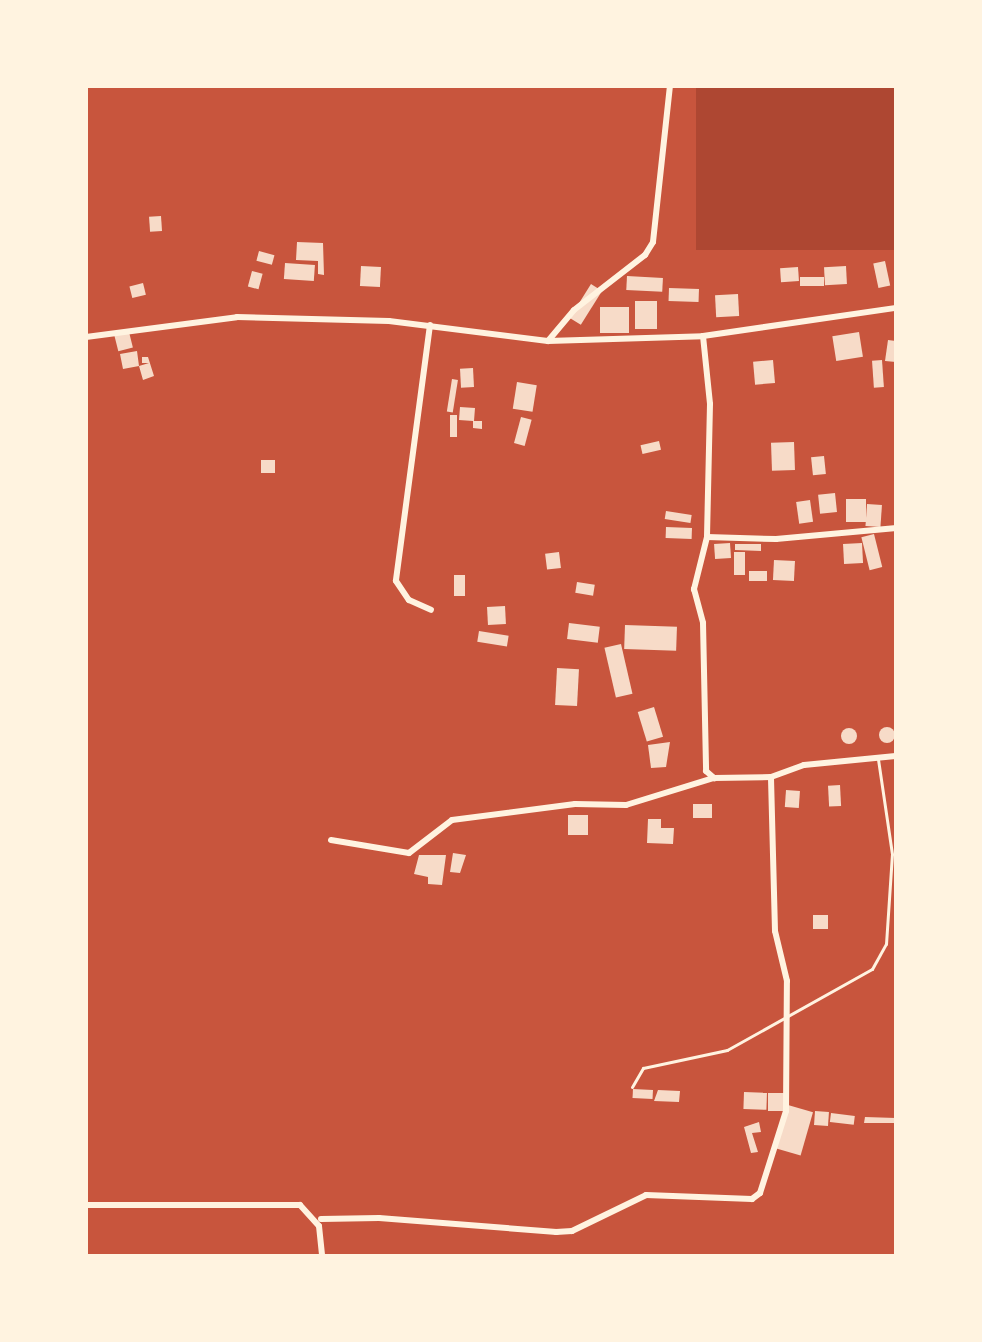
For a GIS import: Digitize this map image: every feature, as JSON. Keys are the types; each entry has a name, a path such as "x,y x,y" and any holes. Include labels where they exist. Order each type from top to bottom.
{"street":[{"path":"548,341 574,310 645,255 653,242 670,86"},
{"path":"86,337 237,317 430,325 548,341 703,336 896,308"},
{"path":"430,325 396,581 409,600 431,610"},
{"path":"703,336 710,404 707,537 694,589 703,623 704,761 714,778"},
{"path":"707,537 776,539 896,528"},
{"path":"331,840 409,853 452,820 575,804 626,805 714,778 771,777 804,765 896,756"},
{"path":"321,1219 379,1218 556,1232 572,1231 646,1195 752,1199 769,1176 786,1111 787,981 775,931 771,777"},
{"path":"86,1205 300,1205 319,1226 322,1256"}],"lane":[{"path":"632,1087 643,1068 727,1050 786,1021 872,969 886,944 892,854 878,757"}],"shaded area":[{"path":"696,86 896,86 896,250 696,250"}],"building":[{"path":"161,216 162,231 150,232 149,217"},
{"path":"297,242 323,243 324,275 318,274 318,261 296,260"},
{"path":"259,251 274,255 272,265 256,261"},
{"path":"885,261 890,285 878,288 873,263"},
{"path":"285,263 315,265 314,281 284,279"},
{"path":"361,266 381,267 380,287 360,286"},
{"path":"846,266 847,284 825,285 824,267"},
{"path":"798,267 799,281 781,282 780,268"},
{"path":"252,271 263,274 258,289 248,286"},
{"path":"627,276 663,278 662,292 626,290"},
{"path":"800,277 824,277 824,286 800,286"},
{"path":"143,283 146,295 132,298 129,286"},
{"path":"591,284 602,291 581,325 570,318"},
{"path":"669,288 699,289 699,302 669,301"},
{"path":"738,294 739,316 716,317 715,295"},
{"path":"635,301 657,301 657,329 635,329"},
{"path":"600,307 629,307 629,333 600,333"},
{"path":"129,332 133,348 118,351 114,336"},
{"path":"859,332 863,357 836,361 832,336"},
{"path":"888,340 896,341 896,362 885,361"},
{"path":"137,351 139,366 123,369 120,354"},
{"path":"142,357 148,357 154,376 143,380 139,366 149,363 142,363"},
{"path":"773,360 775,383 755,385 753,362"},
{"path":"882,360 884,387 874,388 872,361"},
{"path":"473,368 474,387 461,388 460,369"},
{"path":"452,379 458,380 453,413 447,412"},
{"path":"517,382 537,385 533,412 513,409"},
{"path":"460,407 475,408 474,421 482,421 482,429 473,428 473,421 459,420"},
{"path":"450,415 457,415 457,437 450,437"},
{"path":"521,417 532,420 525,446 514,443"},
{"path":"659,441 661,450 643,454 640,445"},
{"path":"794,442 795,470 772,471 771,443"},
{"path":"824,456 826,474 813,475 811,457"},
{"path":"261,460 275,460 275,473 261,473"},
{"path":"835,493 837,512 820,514 818,495"},
{"path":"846,499 866,499 866,522 846,522"},
{"path":"810,500 813,522 799,524 796,502"},
{"path":"867,504 882,505 880,527 865,526"},
{"path":"666,511 692,515 690,523 665,519"},
{"path":"666,527 692,528 692,539 666,538"},
{"path":"874,534 882,567 870,570 861,537"},
{"path":"730,543 731,558 715,559 714,544"},
{"path":"862,543 863,563 844,564 843,544"},
{"path":"735,544 761,544 761,551 735,550"},
{"path":"559,552 561,568 547,570 545,554"},
{"path":"734,552 745,552 745,575 734,575"},
{"path":"774,560 795,561 794,581 773,580"},
{"path":"749,571 767,571 767,581 749,581"},
{"path":"454,575 465,575 465,596 454,596"},
{"path":"577,582 595,585 593,596 575,593"},
{"path":"505,606 506,624 488,625 487,607"},
{"path":"569,623 600,627 598,643 567,639"},
{"path":"625,625 677,627 676,651 624,649"},
{"path":"479,631 509,636 507,647 477,642"},
{"path":"621,644 632,694 616,698 604,648"},
{"path":"557,668 579,669 577,706 555,705"},
{"path":"654,707 663,737 647,742 638,712"},
{"path":"887,727 895,735 887,743 879,735"},
{"path":"846,728 852,728 857,736 855,742 846,744 841,739 841,733"},
{"path":"670,742 666,767 651,768 648,745"},
{"path":"840,785 841,806 829,807 828,786"},
{"path":"786,790 800,791 799,808 785,807"},
{"path":"693,804 712,804 712,818 693,818"},
{"path":"568,815 588,815 588,835 568,835"},
{"path":"648,819 661,819 661,828 674,828 673,844 647,843"},
{"path":"453,853 466,855 460,873 450,872"},
{"path":"419,855 446,855 442,885 428,884 428,877 414,874"},
{"path":"813,915 828,915 828,929 813,929"},
{"path":"633,1089 653,1090 653,1099 633,1098"},
{"path":"658,1090 680,1091 679,1102 654,1101"},
{"path":"744,1092 767,1093 766,1110 743,1109"},
{"path":"768,1093 785,1093 785,1111 768,1111"},
{"path":"788,1105 813,1112 801,1155 776,1148"},
{"path":"815,1111 829,1112 828,1126 814,1125"},
{"path":"831,1113 855,1116 854,1125 830,1122"},
{"path":"865,1117 896,1118 896,1123 864,1123"},
{"path":"759,1122 761,1132 752,1133 758,1152 751,1153 744,1127"}]}
